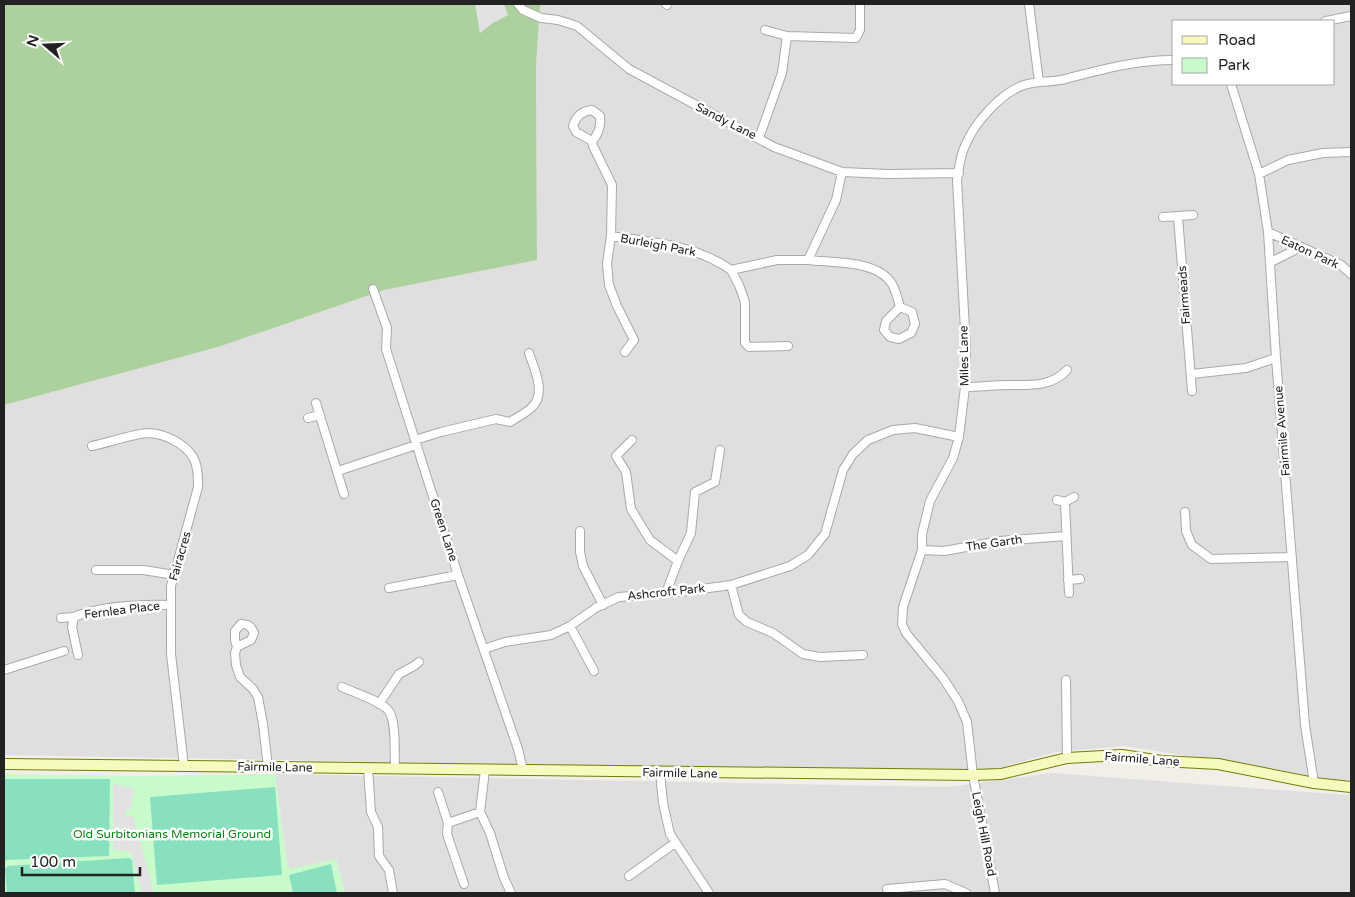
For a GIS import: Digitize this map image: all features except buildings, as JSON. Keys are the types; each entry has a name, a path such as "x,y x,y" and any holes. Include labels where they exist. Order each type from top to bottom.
{"street":[{"name":"Sandy Lane","path":"518,4 523,10 541,18 558,20 577,26 628,69 774,147 842,172 888,174 958,173"},
{"path":"765,30 787,36 856,38 860,30 860,4"},
{"path":"1029,4 1039,82"},
{"path":"1331,20 1351,16"},
{"path":"759,138 782,73 787,36"},
{"name":"Miles Lane","path":"973,775 966,722 958,700 943,678 906,634 902,624 903,607 922,550 922,534 930,501 953,458 960,437 965,387 966,349 958,173 965,146 990,108 1012,90 1025,84 1060,81 1119,64 1172,60"},
{"name":"Fairmile Avenue","path":"1231,85 1259,174 1268,232 1305,725 1314,783"},
{"name":"Burleigh Park","path":"592,141 612,185 607,264 609,286 634,340 625,352"},
{"path":"1259,174 1288,160 1323,153 1351,152"},
{"path":"808,260 836,200 842,172"},
{"path":"1163,217 1193,215"},
{"name":"Fairmeads","path":"1178,217 1192,391"},
{"name":"Eaton Park","path":"1268,232 1341,265 1351,274"},
{"name":"Burleigh Park","path":"610,236 653,242 692,251 717,260 731,270"},
{"path":"1270,262 1302,247"},
{"path":"788,346 749,347 746,342 745,302 731,270 777,260 808,260 865,266 880,271 892,283 900,307 912,312 915,324 911,333 899,339 890,337 884,330 886,321 900,307"},
{"name":"Green Lane","path":"373,288 387,328 386,349 415,443 518,749 522,770"},
{"path":"338,471 441,432 496,419 510,422 532,408 537,400 539,390 529,353"},
{"path":"1192,374 1246,368 1276,358"},
{"path":"965,387 1029,386 1061,378 1067,370"},
{"path":"316,403 344,494"},
{"path":"308,418 320,415"},
{"name":"Ashcroft Park","path":"484,649 505,642 551,635 619,597 731,585 790,566 808,555 824,534 843,470 853,454 868,440 893,430 915,428 960,437"},
{"name":"Fairacres","path":"92,446 148,433 165,436 180,445 193,457 198,474 198,487 171,586 171,654 184,766"},
{"path":"632,440 616,456 626,472 631,509 650,540 678,562"},
{"path":"666,593 691,533 695,492 715,482 720,450"},
{"path":"1069,593 1066,536 1061,501 1074,497"},
{"path":"1185,512 1186,531 1192,545 1211,559 1292,557"},
{"path":"580,532 580,552 583,566 603,605"},
{"name":"The Garth","path":"922,550 944,551 1000,541 1066,536"},
{"path":"96,570 143,570 175,574"},
{"path":"389,588 458,575"},
{"path":"1068,580 1080,579"},
{"path":"731,585 739,615 747,622 773,633 803,654 820,657 863,655"},
{"name":"Fernlea Place","path":"61,618 74,617 87,611 152,604 171,605"},
{"name":"Fernlea Place","path":"74,617 72,627 78,655"},
{"path":"570,626 594,671"},
{"path":"237,647 235,653 236,665 240,677 253,688 258,697 264,724 268,767"},
{"path":"4,670 64,651"},
{"path":"379,704 399,674 419,662"},
{"path":"1066,680 1067,758"},
{"path":"342,687 379,704 389,711 393,720 394,768"},
{"name":"Fairmile Lane","path":"4,764 973,775 1001,774 1067,758 1122,755 1218,764 1314,783 1351,787"},
{"path":"368,768 371,812 378,827 379,856 389,870 393,893"},
{"path":"485,770 480,812 490,833 504,878 511,893"},
{"path":"660,772 663,803 670,834 709,893"},
{"name":"Leigh Hill Road","path":"973,775 995,893"},
{"path":"438,792 448,823 447,834 464,884"},
{"path":"448,823 480,812"},
{"path":"629,876 675,843"},
{"path":"888,889 945,884 966,893"}],"shaded area":[{"path":"475,4 504,4 508,15 480,33"},
{"path":"545,4 1351,4 1351,782 1125,746 1056,752 996,769 617,766 4,755 4,405 218,347 384,290 537,260 536,66 540,6"},
{"path":"1052,773 1351,794 1351,893 345,893 336,859 291,870 287,863 275,774 949,787"},
{"path":"113,784 134,788 130,810 125,810 126,816 133,816 154,893 142,893 131,852 113,849"}],"green space":[{"path":"4,4 545,4 540,6 536,66 537,260 384,290 218,347 4,405"},
{"name":"Old Surbitonians Memorial Ground","path":"4,774 142,776 275,774 287,863 290,869 336,859 345,893 4,893"},
{"path":"4,779 110,779 109,856 4,860"},
{"path":"275,787 282,875 157,885 150,797"},
{"path":"129,858 132,860 135,893 7,893 5,869 8,866"},
{"path":"331,864 337,893 293,893 289,875"}]}
